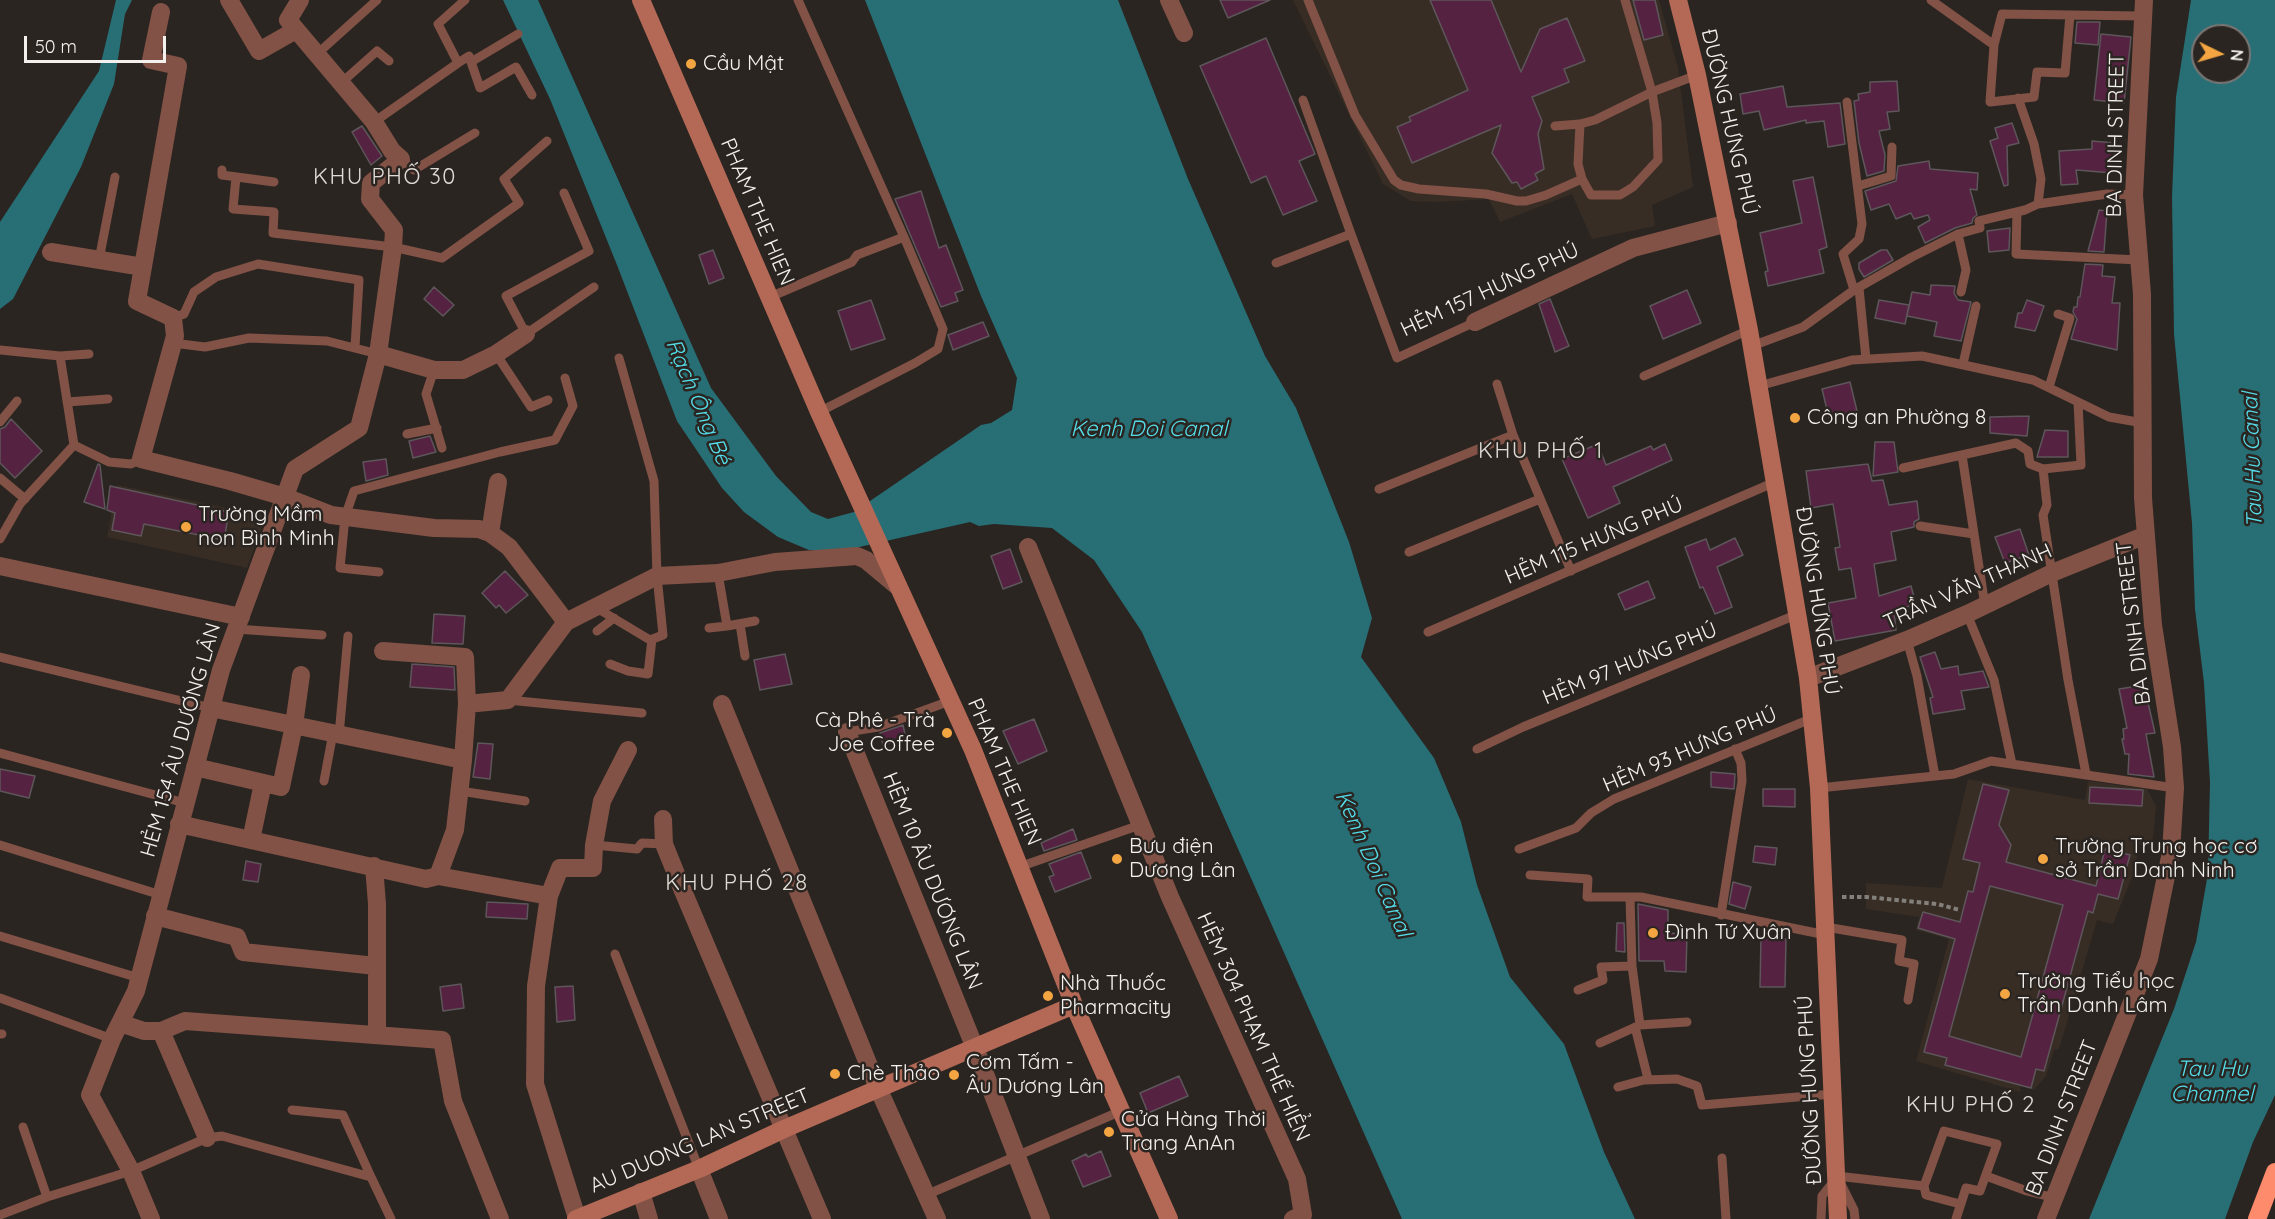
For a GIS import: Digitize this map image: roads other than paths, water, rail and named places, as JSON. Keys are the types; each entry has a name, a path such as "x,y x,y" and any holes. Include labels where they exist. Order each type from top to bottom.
{"highway":[{"path":"2257,1219 2275,1172"}],"main road":[{"name":"PHAM THE HIEN","path":"641,0 819,412 973,750 1074,1005 1170,1219"},
{"name":"ĐƯỜNG HƯNG PHÚ","path":"1678,0 1697,75 1751,338 1808,678 1819,788 1839,1219"},
{"name":"AU DUONG LAN STREET","path":"576,1219 699,1169 784,1129 1074,1005"}],"street":[{"path":"229,0 259,51 296,30"},
{"path":"300,0 288,20 374,122 392,151 401,159"},
{"path":"1169,0 1184,33"},
{"name":"BA DINH STREET","path":"2046,1219 2056,1199 2148,959 2171,852 2175,788 2172,747 2153,625 2143,498 2142,294 2134,195 2143,8"},
{"path":"161,12 152,60 178,66 137,301 173,318 175,336 141,459 285,497 331,515 434,528 479,528 509,547 566,622"},
{"name":"HẺM 154 ÂU DƯƠNG LÂN","path":"151,1219 131,1171 90,1095 116,1031 136,992 221,670 285,497 296,470 359,428 378,354 394,231 370,200 371,183 401,159"},
{"name":"HẺM 157 HƯNG PHÚ","path":"1475,322 1633,248 1728,224"},
{"path":"51,252 143,267"},
{"path":"378,354 434,370 463,370 496,354 526,334"},
{"path":"490,533 498,482"},
{"name":"TRẦN VĂN THÀNH","path":"1808,678 1907,640 1985,606 2052,573 2146,535"},
{"name":"HẺM 304 PHẠM THẾ HIỂN","path":"1028,547 1170,897 1297,1179 1300,1218"},
{"path":"467,704 508,700 566,622 657,576 718,573 775,562 857,556 866,560 896,585"},
{"path":"0,566 238,623"},
{"path":"383,651 465,657 467,704 455,830 438,876"},
{"path":"195,767 281,787 294,725 301,675"},
{"path":"722,704 878,1088 937,1219"},
{"path":"211,708 463,760"},
{"name":"HẺM 10 ÂU DƯƠNG LÂN","path":"847,732 975,1048 1041,1219"},
{"path":"576,1219 535,1084 536,986 549,896 560,868 593,868 594,845 602,801 628,750"},
{"path":"251,840 263,783"},
{"path":"663,819 664,844 822,1219"},
{"path":"179,824 426,879 438,876 549,896"},
{"path":"374,866 377,1035"},
{"path":"155,916 237,937 243,952 376,966"},
{"path":"116,1031 161,1031 185,1021 442,1040 453,1101 500,1219"},
{"path":"161,1031 207,1138"},
{"path":"699,1169 718,1219"},
{"path":"641,1192 649,1219"}],"lane":[{"path":"316,54 377,0"},
{"path":"458,63 438,24 465,0"},
{"path":"798,0 943,329 938,349 819,412"},
{"path":"1308,0 1355,115 1394,180 1401,185 1419,189 1486,194 1526,201 1546,195 1582,178"},
{"path":"1580,124 1578,164 1591,195 1620,195 1633,187 1658,160 1657,123 1652,92 1625,0"},
{"path":"1931,0 1994,45"},
{"path":"2070,15 2065,73 2037,72 2034,97 1990,102 1994,45 2002,14 2070,15 2143,8"},
{"path":"471,62 518,34"},
{"path":"341,82 378,51 389,61"},
{"path":"374,122 469,56 480,88 516,67 532,95"},
{"path":"1555,126 1595,120 1652,92 1697,75"},
{"path":"2018,98 2034,144 2041,179 2038,204"},
{"name":"HẺM 157 HƯNG PHÚ","path":"1303,100 1397,358 1475,322"},
{"path":"1847,102 1862,224 1859,239 1843,255 1856,289 1866,359"},
{"path":"401,159 414,170 475,133"},
{"path":"236,177 233,208 274,212 273,233 393,247 442,258 519,203 504,179 547,141"},
{"path":"1858,186 1891,176 1892,147"},
{"path":"222,170 222,175 274,182"},
{"path":"99,260 115,177"},
{"path":"564,193 589,251 506,296 526,334 594,287"},
{"path":"1644,376 1751,338 1803,327 1856,289 1912,257 1958,234 1980,228 1979,220 2017,212 2038,204 2107,194 2134,195"},
{"path":"2017,212 2016,254 2139,260"},
{"path":"1276,263 1351,234"},
{"path":"1958,234 1966,270 1961,292"},
{"path":"770,297 852,262 857,255 904,237"},
{"path":"173,318 184,314 194,292 216,277 258,264 336,276 359,280 355,347"},
{"path":"1963,364 1976,306"},
{"path":"2049,387 2070,318 2058,314"},
{"path":"173,343 205,347 249,338 327,342 378,354"},
{"path":"0,350 60,356 89,354"},
{"path":"496,354 531,407 548,400"},
{"path":"60,356 74,445"},
{"path":"1759,386 1852,360 1922,356 2033,380 2109,417 2143,423"},
{"path":"594,606 650,640 663,634 657,576 654,481 619,358"},
{"path":"434,370 426,394 442,448"},
{"path":"379,572 340,568 345,517 354,491 500,452 555,440 573,406 565,378"},
{"path":"1497,384 1513,435 1572,571"},
{"path":"68,402 108,399"},
{"path":"0,422 17,401"},
{"path":"1903,468 2016,443 2028,451 2030,464 2043,469 2081,465 2078,402"},
{"path":"407,434 437,428"},
{"path":"1379,489 1513,435"},
{"path":"74,445 109,462 131,464 141,459"},
{"path":"0,539 25,499 74,445"},
{"path":"1962,455 1985,606"},
{"path":"2043,469 2046,506 2043,514 2068,680 2086,774"},
{"path":"0,478 25,499"},
{"name":"HẺM 115 HƯNG PHÚ","path":"1428,632 1775,482"},
{"path":"1409,552 1540,499"},
{"path":"1920,526 1974,534"},
{"path":"718,573 727,626"},
{"name":"HẺM 97 HƯNG PHÚ","path":"1477,749 1523,727 1798,614"},
{"path":"1967,614 1994,680 2012,764"},
{"path":"597,631 614,618"},
{"path":"709,628 755,621"},
{"path":"238,623 322,635"},
{"path":"740,624 745,656"},
{"path":"324,781 336,734 348,636"},
{"path":"610,664 628,671 648,674 652,639"},
{"path":"1907,640 1917,676 1935,776"},
{"path":"0,657 211,708"},
{"path":"508,700 642,712"},
{"path":"847,732 878,727 950,701"},
{"name":"HẺM 93 HƯNG PHÚ","path":"1519,849 1576,828 1591,813 1614,799 1813,717"},
{"path":"1721,915 1742,781 1741,763 1736,749"},
{"path":"0,753 185,803"},
{"path":"1819,788 1954,774 1991,761 2175,788"},
{"path":"459,791 525,801"},
{"path":"1019,867 1140,825"},
{"path":"594,845 637,849 642,843 664,844"},
{"path":"0,845 161,895"},
{"path":"1530,875 1588,879 1587,897 1641,897 1676,903 1721,915 1902,940 1899,961 1914,964 1908,1000"},
{"path":"1630,897 1637,1026 1648,1080"},
{"path":"0,936 139,978"},
{"path":"615,954 699,1169"},
{"path":"1578,990 1603,980 1601,967 1632,966"},
{"path":"0,998 116,1031"},
{"path":"1600,1043 1637,1026 1687,1022"},
{"path":"1618,1087 1648,1080 1677,1079 1697,1086 1702,1105 1833,1094"},
{"path":"292,1110 343,1115 391,1219"},
{"path":"926,1195 1121,1111"},
{"path":"23,1127 46,1197"},
{"path":"1956,1219 1966,1188 1980,1191 1997,1144 1944,1131 1924,1186 1926,1195 1960,1204"},
{"path":"0,1215 46,1197 131,1171 207,1138 222,1136 371,1177"},
{"path":"1722,1158 1726,1219"},
{"path":"1837,1176 1924,1186"},
{"path":"1821,1219 1822,1196 1837,1176"},
{"path":"1837,1176 1854,1210 1855,1219"},
{"path":"1986,1176 2056,1199"}],"water":[{"path":"116,0 132,0 125,14 114,84 81,167 13,299 0,309 0,222 99,71"},
{"name":"Kenh Doi Canal","path":"503,0 538,0 711,388 776,476 811,512 828,519 854,512 981,425 991,423 1012,410 1017,378 981,296 865,0 1118,0 1188,179 1265,356 1296,408 1349,542 1372,618 1361,657 1434,758 1461,822 1477,885 1510,977 1564,1044 1604,1152 1635,1219 1402,1219 1142,632 1094,560 1052,528 994,524 979,526 970,522 846,550 809,550 778,537 744,512 722,488 677,421 550,99"},
{"name":"Tau Hu Channel","path":"2191,0 2275,0 2275,1095 2253,1142 2225,1219 2089,1219 2174,1009 2196,942 2208,873 2210,782 2204,683 2195,609 2192,523 2174,334 2172,197 2176,97"}],"place":[{"name":"Cầu Mật","path":"691,64"},
{"name":"Công an Phường 8","path":"1795,418"},
{"name":"Trường Mầm non Bình Minh","path":"186,527"},
{"name":"Cà Phê - Trà Joe Coffee","path":"947,733"},
{"name":"Bưu điện Dương Lân","path":"1117,859"},
{"name":"Trường Trung học cơ sở Trần Danh Ninh","path":"2043,859"},
{"name":"Đình Tứ Xuân","path":"1653,933"},
{"name":"Trường Tiểu học Trần Danh Lâm","path":"2005,994"},
{"name":"Nhà Thuốc Pharmacity","path":"1048,996"},
{"name":"Chè Thảo","path":"835,1074"},
{"name":"Cơm Tấm - Âu Dương Lân","path":"954,1075"},
{"name":"Cửa Hàng Thời Trang AnAn","path":"1109,1132"}],"district":[{"name":"KHU PHỐ 30","path":"385,177"},
{"name":"KHU PHỐ 1","path":"1541,451"},
{"name":"KHU PHỐ 28","path":"737,883"},
{"name":"KHU PHỐ 2","path":"1971,1105"}],"water label":[{"name":"Rạch Ông Bé","path":"698,402"},
{"name":"Tau Hu Canal","path":"2253,460"}]}
